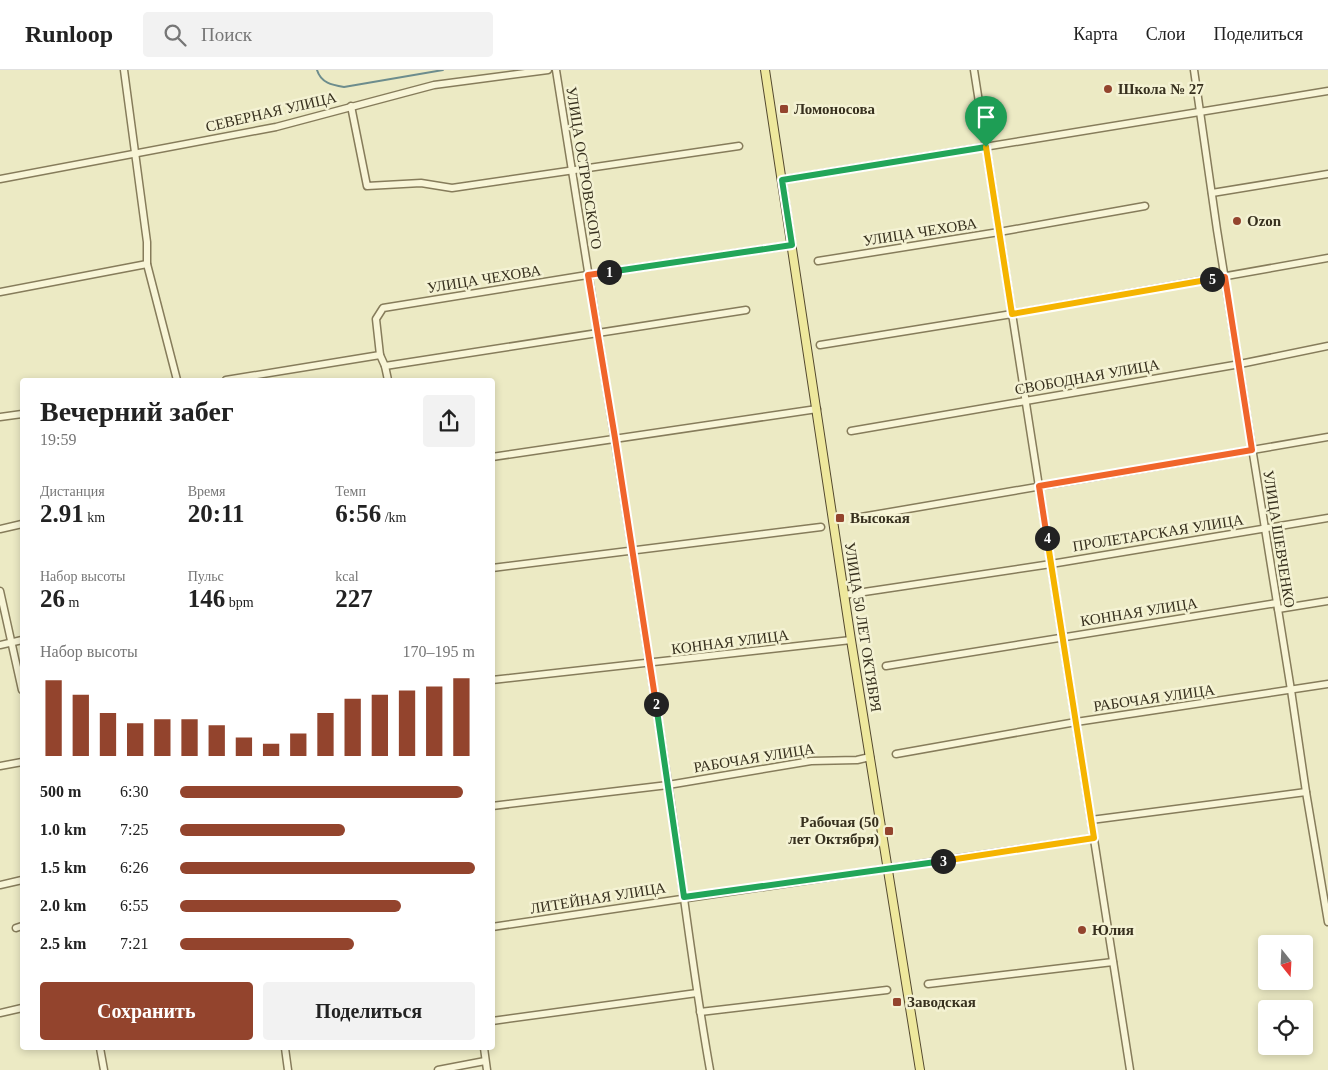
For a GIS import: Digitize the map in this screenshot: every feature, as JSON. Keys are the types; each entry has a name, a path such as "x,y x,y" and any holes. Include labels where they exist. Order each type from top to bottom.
{"main road":[{"name":"УЛИЦА 50 ЛЕТ ОКТЯБРЯ","path":"765,70 844,595 920,1070"}],"street":[{"path":"124,70 147,242 147,264 176,378"},
{"name":"СЕВЕРНАЯ УЛИЦА","path":"0,179 276,126 434,85 548,70"},
{"name":"УЛИЦА ОСТРОВСКОГО","path":"556,70 615,438 710,1070"},
{"path":"974,70 1130,1070"},
{"name":"УЛИЦА ШЕВЧЕНКО","path":"1194,70 1252,450 1328,922"},
{"path":"782,180 1328,91"},
{"path":"351,106 367,186 421,183 452,188 739,146"},
{"path":"1212,192 1328,174"},
{"name":"УЛИЦА ЧЕХОВА","path":"818,261 1145,206"},
{"name":"УЛИЦА ЧЕХОВА","path":"388,378 380,355 376,319 383,308 792,245"},
{"path":"820,345 1012,314 1328,258"},
{"path":"0,292 147,264"},
{"path":"385,366 746,310"},
{"name":"СВОБОДНАЯ УЛИЦА","path":"851,431 1240,364 1328,346"},
{"path":"238,378 380,355"},
{"path":"495,456 817,409"},
{"path":"0,417 20,414"},
{"path":"861,517 1328,437"},
{"name":"ПРОЛЕТАРСКАЯ УЛИЦА","path":"844,595 1051,564 1328,518"},
{"path":"0,529 20,524"},
{"path":"495,568 821,527"},
{"path":"0,591 20,681"},
{"name":"КОННАЯ УЛИЦА","path":"886,666 1062,637 1278,606 1328,601"},
{"path":"0,645 20,640"},
{"name":"КОННАЯ УЛИЦА","path":"495,680 851,640"},
{"name":"РАБОЧАЯ УЛИЦА","path":"896,754 1076,722 1328,684"},
{"name":"РАБОЧАЯ УЛИЦА","path":"495,806 668,785 811,760 857,760 870,757"},
{"path":"0,766 20,762"},
{"path":"1091,820 1306,792"},
{"name":"ЛИТЕЙНАЯ УЛИЦА","path":"495,927 684,897 888,870 1094,838"},
{"path":"0,885 20,880"},
{"path":"928,984 1113,962"},
{"path":"700,1012 887,990"},
{"path":"495,1022 697,993"},
{"path":"0,1013 20,1008"},
{"path":"100,1050 104,1070"},
{"path":"285,1050 288,1070"},
{"path":"484,1050 487,1070"},
{"path":"438,1070 485,1061"}],"waterway":[{"path":"317,70 324,81 344,87 443,70"}],"place":[{"name":"Школа № 27","path":"1108,89"},
{"name":"Ломоносова","path":"784,109"},
{"name":"Ozon","path":"1237,221"},
{"name":"Высокая","path":"840,518"},
{"name":"Рабочая (50 лет Октября)","path":"889,831"},
{"name":"Юлия","path":"1082,930"},
{"name":"Заводская","path":"897,1002"}],"route":[{"path":"986,147 1012,314 1225,277 1252,450 1039,486 1094,838 888,870 684,897 615,438 588,275 792,245 782,180 986,147"}]}
